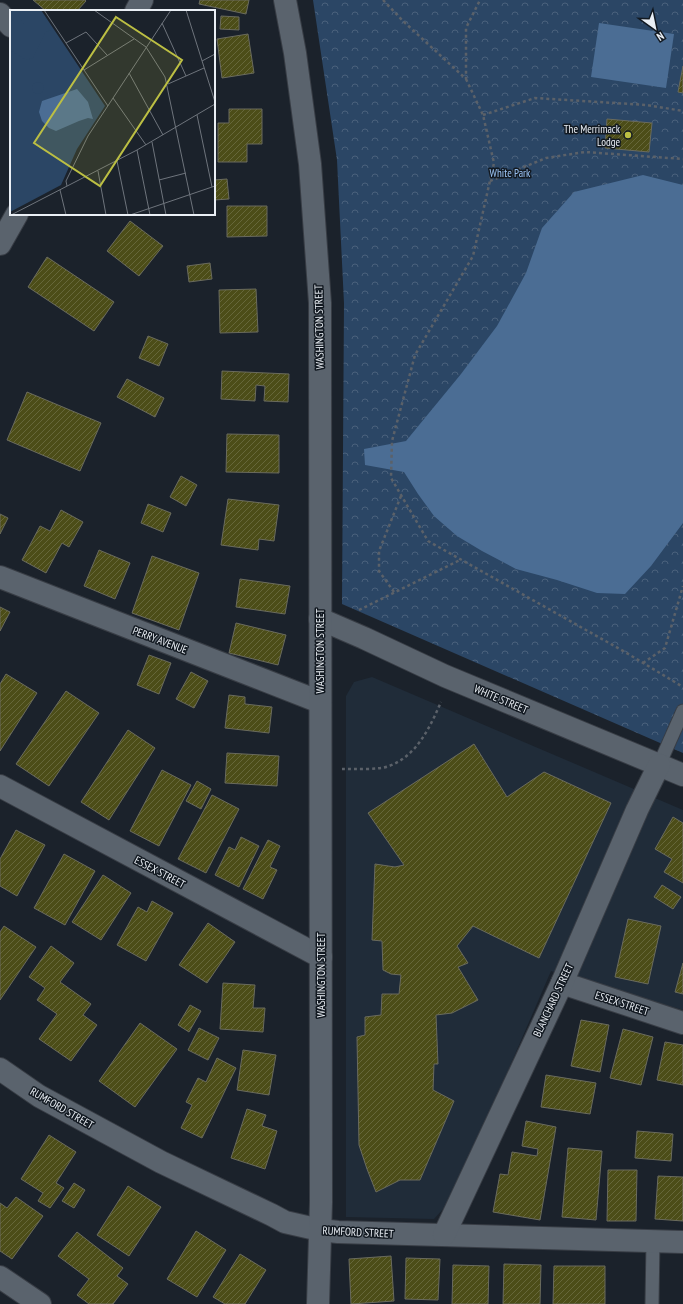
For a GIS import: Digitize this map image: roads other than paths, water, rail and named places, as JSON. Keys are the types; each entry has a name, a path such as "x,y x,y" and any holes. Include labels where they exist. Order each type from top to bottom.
{"street":[{"path":"137,10 142,0"},
{"name":"WASHINGTON STREET","path":"285,0 295,53 310,164 320,303 321,1202 318,1304"},
{"path":"0,14 10,25"},
{"path":"0,244 16,215"},
{"name":"PERRY AVENUE","path":"0,577 320,702"},
{"name":"WHITE STREET","path":"320,619 445,676 683,775"},
{"name":"BLANCHARD STREET","path":"444,1235 562,983 637,810 659,765"},
{"name":"ESSEX STREET","path":"0,786 321,957"},
{"name":"ESSEX STREET","path":"562,983 683,1023"},
{"name":"RUMFORD STREET","path":"0,1069 39,1096 161,1162 285,1222 320,1230 338,1232 683,1242"},
{"path":"0,1277 40,1304"}],"lane":[{"path":"659,765 683,711"},
{"path":"652,1304 653,1241"}],"place":[{"name":"The Merrimack Lodge","path":"628,135"}],"park label":[{"name":"White Park","path":"510,173"}]}
